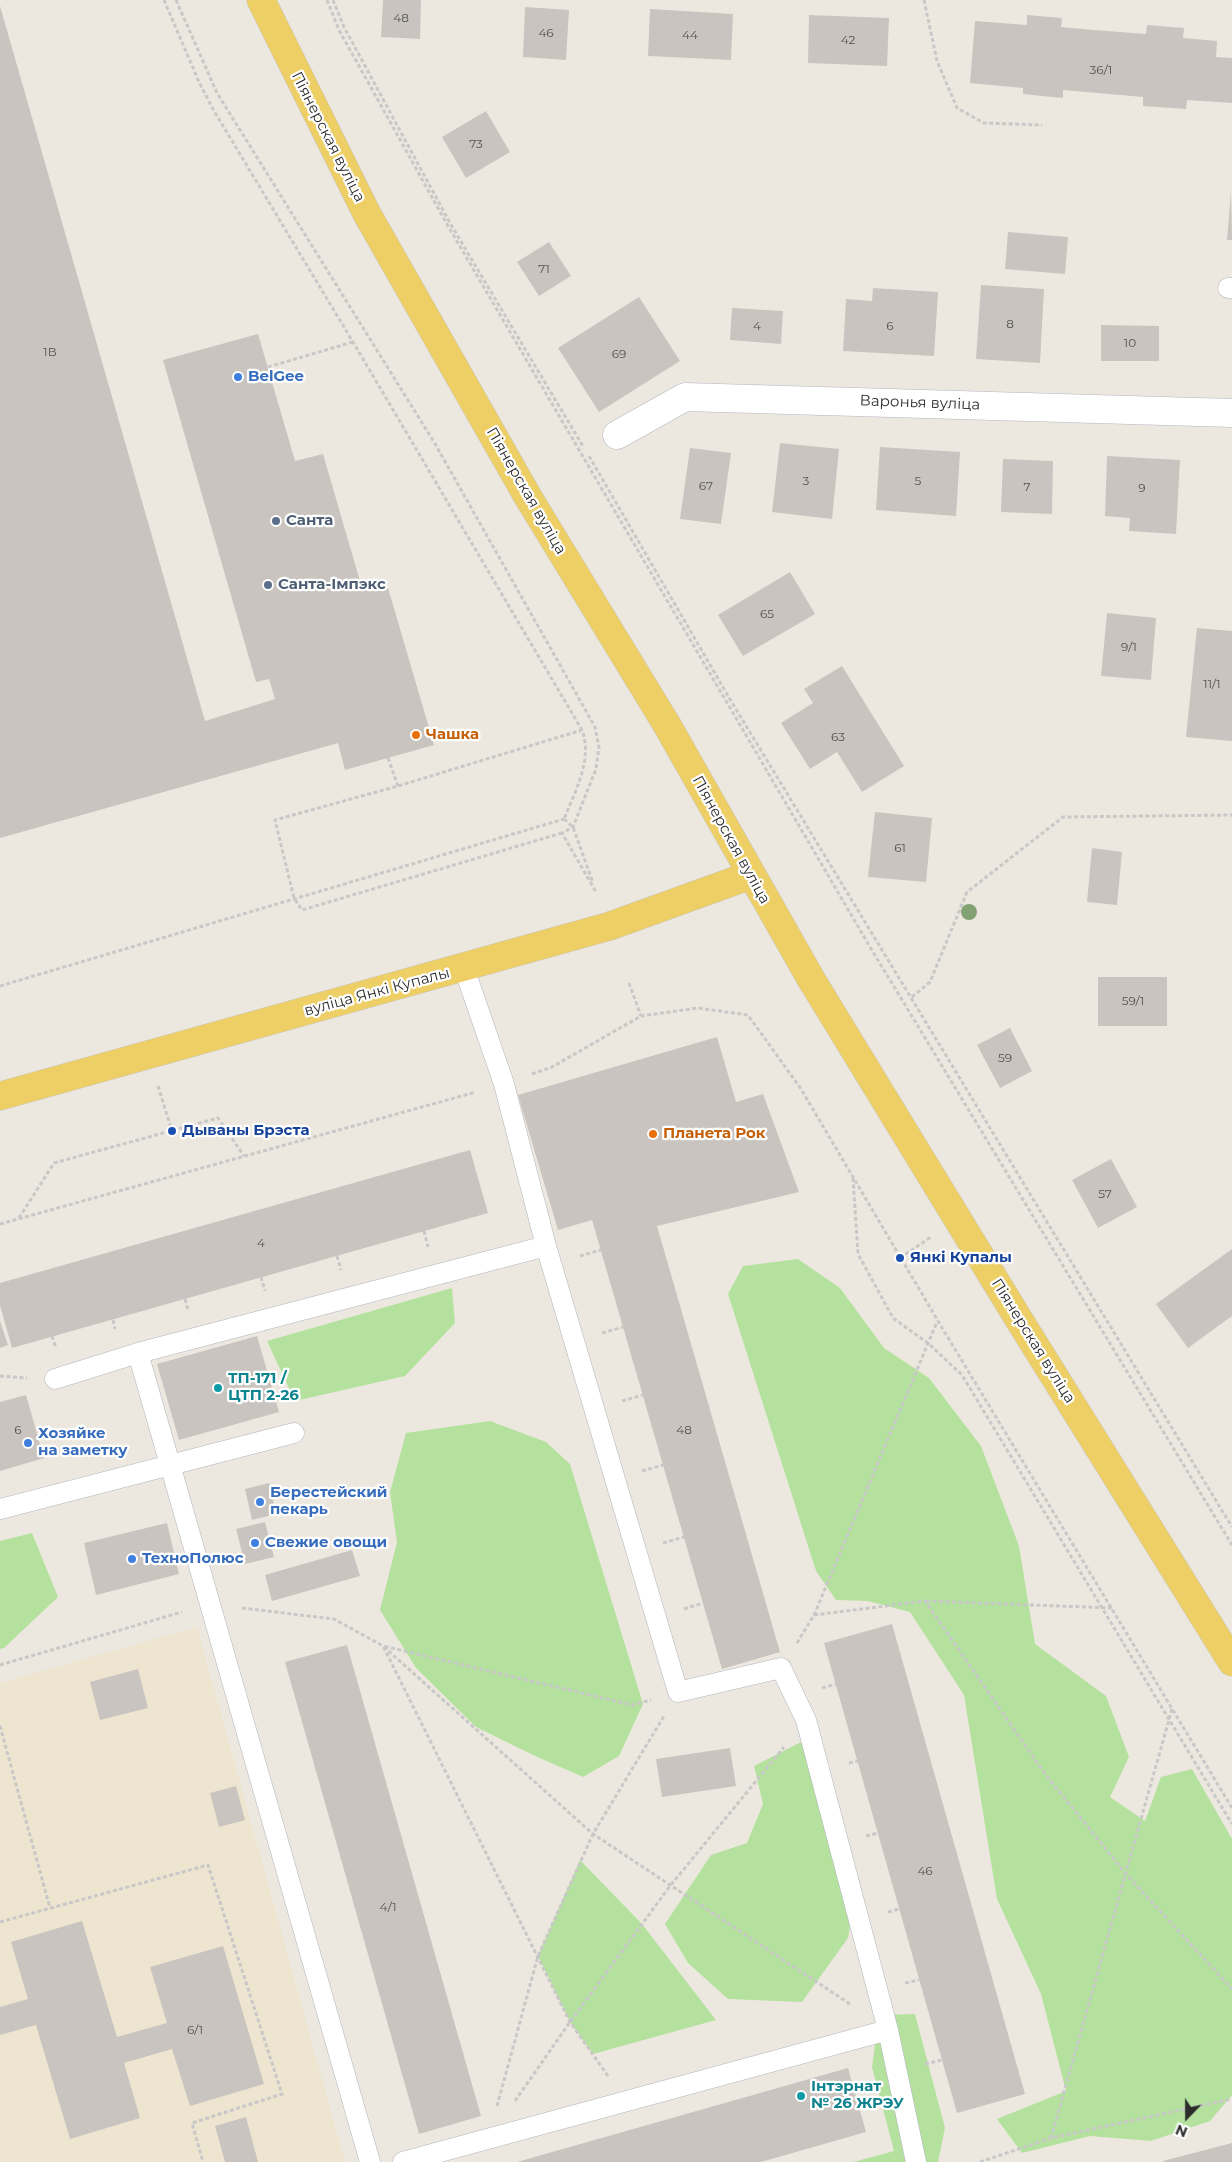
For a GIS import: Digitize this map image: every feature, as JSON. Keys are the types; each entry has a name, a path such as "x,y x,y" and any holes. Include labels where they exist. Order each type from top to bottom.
{"main road":[{"name":"Піянерская вуліца","path":"261,0 367,214 528,497 667,725 811,979 1018,1318 1232,1662"},
{"name":"вуліца Янкі Купалы","path":"0,1096 610,926 751,875"}],"street":[{"name":"Варонья вуліца","path":"618,435 685,396 1232,413"}],"lane":[{"path":"464,968 504,1084 546,1246 678,1692 781,1668 806,1720 888,2030 916,2162"},
{"path":"55,1379 138,1353 546,1246"},
{"path":"138,1353 370,2162"},
{"path":"0,1509 294,1433"},
{"path":"403,2162 888,2030"}],"path":[{"path":"164,0 199,82 214,111 582,730 587,747 586,758 564,819"},
{"path":"176,0 217,93 434,442 595,727 599,747 592,780 573,827 562,833 302,910 294,898 275,820 398,786 582,730"},
{"path":"327,0 339,30 448,226 870,948 1232,1545"},
{"path":"333,0 344,28 450,223 584,447 731,701 1232,1527"},
{"path":"924,0 938,61 957,108 984,123 1042,125"},
{"path":"268,368 353,342"},
{"path":"388,758 398,786"},
{"path":"912,997 930,982 967,892 1063,816 1232,815"},
{"path":"562,833 596,892 573,827 564,819"},
{"path":"0,986 564,819"},
{"path":"629,983 641,1016"},
{"path":"0,1224 504,1084 552,1067 641,1016 698,1008 748,1015 801,1089 938,1321 1232,1808"},
{"path":"149,1055 172,1131"},
{"path":"19,1219 54,1163 218,1118 244,1156"},
{"path":"853,1178 858,1254 893,1318 929,1344 962,1376 1232,1824"},
{"path":"781,1668 814,1616 938,1321"},
{"path":"814,1616 925,1602 1112,1608"},
{"path":"925,1602 1045,1774 1126,1874 1232,1989"},
{"path":"0,1665 210,1604 334,1619 383,1646 594,1834 888,2030"},
{"path":"383,1646 632,1705 678,1692"},
{"path":"383,1646 452,1789 570,2022 626,2102"},
{"path":"488,2140 538,1956 594,1834 678,1692"},
{"path":"1051,2138 1172,1709"},
{"path":"488,2140 570,2022 670,1886 806,1720"},
{"path":"0,1726 50,1908"},
{"path":"0,1922 208,1865 282,2094 192,2124 203,2162"},
{"path":"980,2162 1051,2138 1232,2099"}],"shaded area":[{"path":"197,1627 345,2162 0,2162 0,1683"}],"green space":[{"path":"798,1259 840,1288 884,1348 929,1378 981,1446 1019,1546 1035,1644 1106,1696 1129,1757 1110,1797 1145,1821 1161,1777 1192,1769 1232,1839 1232,2095 1210,2121 1151,2141 1090,2136 1022,2153 997,2119 1066,2091 1041,1994 997,1899 964,1695 910,1612 868,1601 836,1600 816,1571 728,1294 743,1266"},
{"path":"452,1288 455,1323 405,1376 295,1401 267,1341"},
{"path":"490,1421 546,1442 570,1464 643,1704 619,1756 583,1777 476,1727 416,1668 380,1610 397,1542 390,1492 406,1433"},
{"path":"32,1533 58,1597 4,1648 0,1649 0,1541"},
{"path":"803,1741 857,1882 848,1938 802,2002 728,1999 688,1963 665,1924 711,1855 747,1843 763,1804 754,1766"},
{"path":"580,1860 642,1924 716,2020 593,2054 570,2022 538,1956"},
{"path":"915,2014 945,2128 938,2162 853,2162 894,2151 872,2067 879,2015"}],"building":[{"path":"383,0 421,0 420,39 381,37"},
{"path":"0,6 205,721 275,699 269,679 256,682 163,360 258,334 295,461 323,454 362,588 386,581 434,745 345,770 338,743 0,838"},
{"path":"525,7 569,10 566,60 523,57"},
{"path":"650,9 733,14 731,60 648,56"},
{"path":"809,15 889,18 887,66 808,63"},
{"path":"1027,15 1062,18 1061,27 1094,30 1146,34 1147,25 1184,28 1183,38 1217,41 1216,57 1232,58 1232,103 1187,100 1186,109 1143,106 1143,97 1063,90 1063,98 1023,94 1023,88 970,83 975,21 1027,25"},
{"path":"486,111 510,152 466,178 442,137"},
{"path":"1231,191 1232,240 1227,240 1229,217"},
{"path":"1008,232 1068,237 1065,274 1005,269"},
{"path":"549,242 571,276 539,296 517,262"},
{"path":"981,285 1044,289 1040,363 976,359"},
{"path":"873,288 938,292 934,356 843,351 846,299 872,301"},
{"path":"639,297 680,361 599,412 558,348"},
{"path":"732,308 783,311 781,344 730,340"},
{"path":"1101,325 1159,326 1159,361 1101,361"},
{"path":"780,443 839,449 832,519 772,512"},
{"path":"880,447 960,452 956,516 876,510"},
{"path":"690,448 731,453 721,524 680,519"},
{"path":"1107,456 1180,460 1176,534 1129,531 1130,518 1105,516"},
{"path":"1003,459 1053,461 1052,514 1001,512"},
{"path":"790,572 815,614 743,656 718,615"},
{"path":"1107,613 1156,618 1151,680 1101,676"},
{"path":"1197,628 1232,631 1232,741 1186,737"},
{"path":"842,666 904,766 862,792 837,752 810,769 781,723 813,703 804,689"},
{"path":"875,812 932,818 926,882 868,877"},
{"path":"1092,848 1122,852 1117,905 1087,902"},
{"path":"1098,977 1167,977 1167,1026 1098,1026"},
{"path":"1010,1028 1032,1071 1000,1088 977,1045"},
{"path":"717,1037 736,1102 763,1094 799,1192 657,1226 780,1652 722,1669 592,1220 558,1230 518,1095"},
{"path":"470,1150 488,1213 12,1348 0,1305 0,1283"},
{"path":"1111,1159 1137,1207 1098,1228 1072,1180"},
{"path":"1232,1249 1232,1316 1188,1348 1156,1304"},
{"path":"0,1321 8,1345 0,1348"},
{"name":"ТП-171 / ЦТП 2-26","path":"257,1336 279,1412 179,1440 157,1364"},
{"path":"26,1395 44,1458 0,1471 0,1402"},
{"name":"Берестейский пекарь","path":"269,1483 276,1514 252,1520 245,1489"},
{"name":"Свежие овощи","path":"265,1522 274,1557 245,1564 236,1529"},
{"name":"ТехноПолюс","path":"167,1523 179,1574 96,1595 84,1543"},
{"path":"352,1550 360,1576 272,1601 265,1575"},
{"path":"892,1624 1025,2094 957,2113 824,1643"},
{"path":"347,1645 481,2116 419,2134 285,1662"},
{"path":"138,1669 148,1708 100,1720 90,1682"},
{"path":"730,1748 736,1786 662,1797 656,1759"},
{"path":"236,1786 245,1820 219,1827 210,1793"},
{"path":"82,1921 117,2037 167,2023 150,1967 223,1946 264,2084 190,2106 172,2049 124,2063 140,2118 70,2139 36,2025 0,2035 0,2007 28,1999 11,1942"},
{"name":"Інтэрнат № 26 ЖРЭУ","path":"848,2068 866,2132 761,2162 517,2162"},
{"path":"246,2117 258,2162 225,2162 215,2126"},
{"path":"1232,2143 1232,2162 1163,2162 1163,2161"}],"place":[{"name":"BelGee","path":"238,377"},
{"name":"Санта","path":"276,521"},
{"name":"Санта-Імпэкс","path":"268,585"},
{"name":"Чашка","path":"416,735"},
{"name":"Дываны Брэста","path":"172,1131"},
{"name":"Планета Рок","path":"653,1134"},
{"name":"Янкі Купалы","path":"900,1258"},
{"name":"ТП-171 / ЦТП 2-26","path":"218,1388"},
{"name":"Хозяйке на заметку","path":"28,1443"},
{"name":"Берестейский пекарь","path":"260,1502"},
{"name":"Свежие овощи","path":"255,1543"},
{"name":"ТехноПолюс","path":"132,1559"},
{"name":"Інтэрнат № 26 ЖРЭУ","path":"801,2096"}]}
